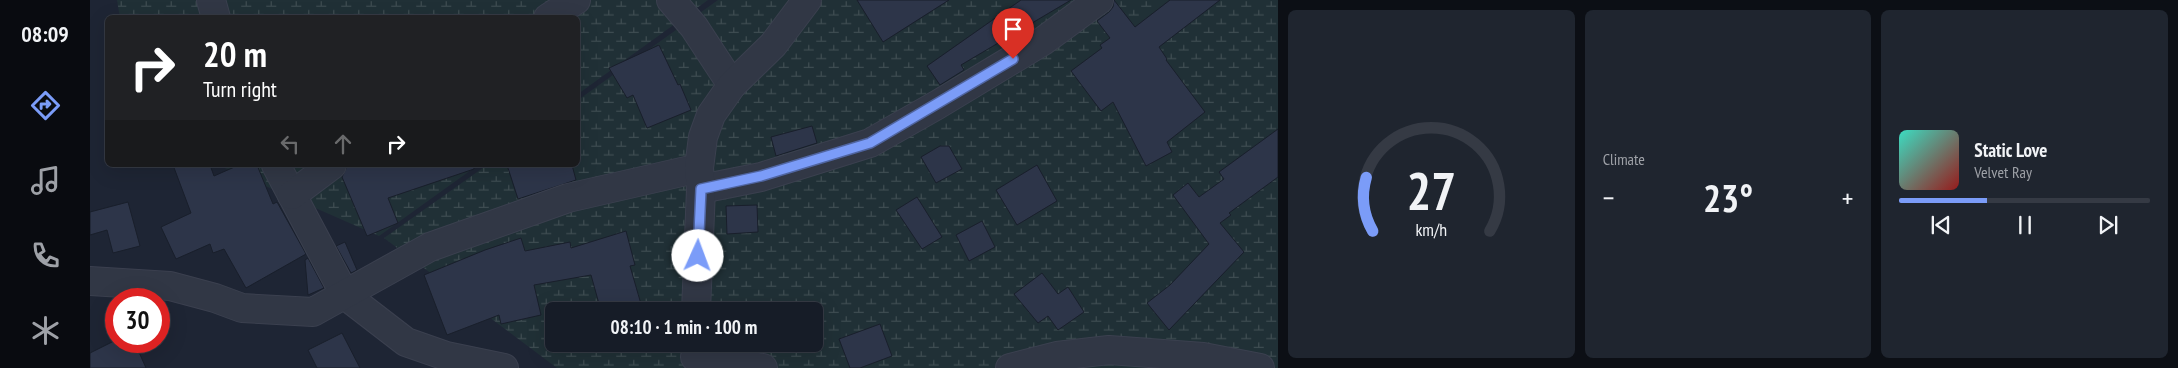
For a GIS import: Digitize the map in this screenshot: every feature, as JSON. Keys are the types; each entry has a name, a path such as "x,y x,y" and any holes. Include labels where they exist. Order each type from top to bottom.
{"street":[{"path":"211,0 215,15"},
{"path":"553,15 576,0"},
{"path":"671,0 694,27 732,85"},
{"path":"696,302 702,137 712,115 732,85 773,45 807,0"},
{"path":"90,281 170,286 215,298 242,308 313,312 430,247 568,198 700,178 761,176 870,143 938,105 1043,41 1099,0"},
{"path":"277,167 345,294 406,342 446,356 504,368"},
{"path":"292,195 329,167"},
{"path":"1010,368 1062,362 1110,350 1203,357 1259,368"},
{"path":"695,356 762,368"}],"green space":[{"path":"117,0 708,0 580,93 580,15 120,15"},
{"path":"718,0 1278,0 1278,368 557,368 384,238 484,167 580,167 580,99"},
{"path":"223,167 475,167 379,236"}],"building":[{"path":"857,0 949,0 883,42"},
{"path":"1021,0 1071,0 961,65 964,70 940,85 927,66"},
{"path":"1114,0 1135,27 1170,0 1220,0 1159,47 1166,60 1205,112 1167,142 1172,152 1146,166 1113,102 1101,111 1071,71 1102,48 1100,45 1110,38 1097,21 1109,12 1113,7"},
{"path":"659,45 678,85 680,84 691,110 647,128 633,95 627,98 609,68"},
{"path":"812,126 817,143 776,156 771,137"},
{"path":"1278,129 1278,177 1229,213 1231,215 1220,223 1244,252 1169,330 1147,303 1170,285 1209,244 1173,195 1188,183 1199,197 1224,179 1219,172"},
{"path":"940,146 949,146 962,169 936,183 921,157"},
{"path":"1037,165 1057,201 1017,225 996,190"},
{"path":"174,167 211,167 214,176 234,167 258,167 273,204 277,202 306,254 246,288 224,249 213,253 210,244 176,259 161,227 191,213"},
{"path":"347,167 474,167 474,169 388,198 398,223 367,236 342,177"},
{"path":"508,167 573,167 576,180 518,199"},
{"path":"917,197 942,237 922,249 896,210"},
{"path":"128,202 140,246 113,253 107,230 90,235 90,212"},
{"path":"757,205 758,232 727,234 726,206"},
{"path":"982,221 995,247 969,261 956,235"},
{"path":"626,231 635,265 630,266 640,302 598,302 591,275 534,285 541,315 501,324 499,315 447,335 424,275 485,250 521,238 525,251 570,242 571,248"},
{"path":"345,242 357,270 351,273 336,246"},
{"path":"308,258 324,288 308,295 305,260"},
{"path":"1042,273 1058,294 1068,287 1084,312 1058,330 1048,316 1038,323 1014,294"},
{"path":"880,324 892,356 860,368 850,368 839,339"},
{"path":"342,333 360,368 317,368 308,350"},
{"path":"105,346 105,353 139,353 146,368 90,368 90,353"}],"route":[{"path":"698,256 701,189 761,176 870,143 938,105 1013,59"}]}
